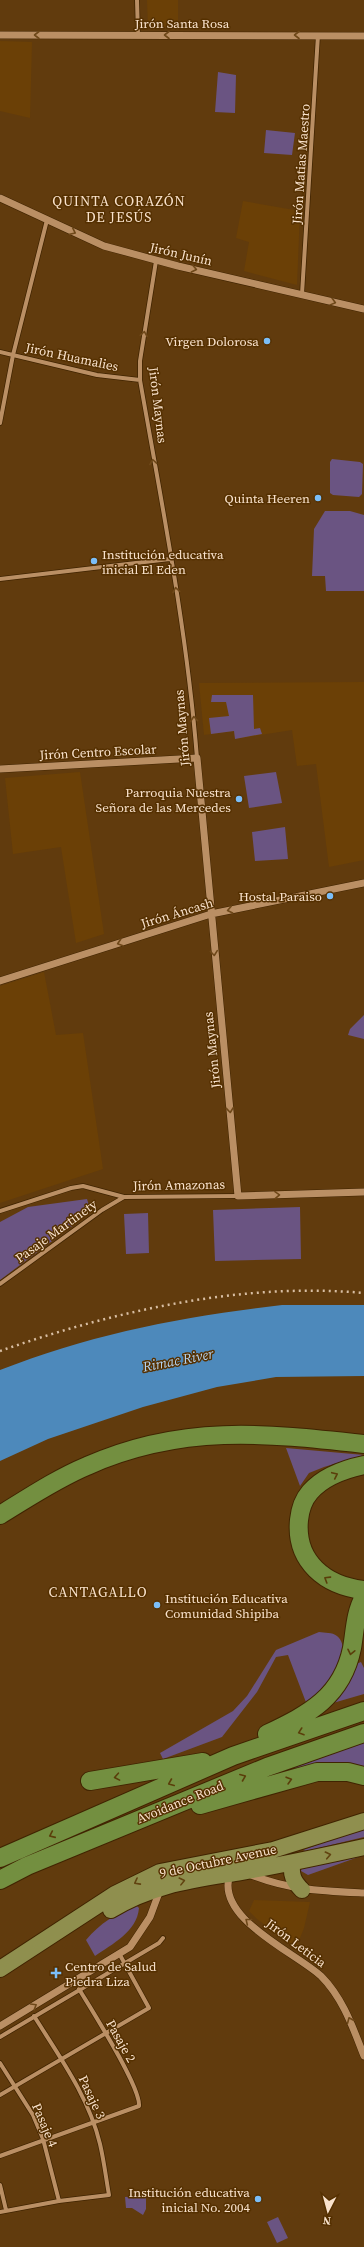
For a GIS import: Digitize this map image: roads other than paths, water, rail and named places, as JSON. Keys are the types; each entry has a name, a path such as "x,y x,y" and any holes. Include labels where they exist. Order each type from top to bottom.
{"highway":[{"path":"0,1501 44,1475 88,1454 140,1436 172,1428 204,1424 250,1424 364,1431"},
{"path":"0,1516 61,1478 87,1466 131,1450 164,1441 200,1436 246,1434 364,1444"},
{"path":"364,1465 331,1477 311,1490 301,1510 299,1529 302,1548 315,1570 340,1586 364,1590"},
{"path":"90,1782 233,1756 253,1740 305,1715 329,1696 346,1672 358,1614 364,1597"},
{"name":"Avoidance Road","path":"0,1858 233,1756 364,1711"},
{"name":"Avoidance Road","path":"0,1880 27,1866 267,1767 364,1733"},
{"path":"91,1840 311,1774 331,1770 364,1776"}],"main road":[{"name":"9 de Octubre Avenue","path":"0,1969 115,1894 160,1879 266,1852 364,1822"},
{"name":"9 de Octubre Avenue","path":"0,1982 160,1879 186,1880 235,1873 292,1863 364,1847"},
{"path":"292,1863 292,1873 295,1883 302,1890"}],"street":[{"path":"137,0 138,35"},
{"name":"Jirón Santa Rosa","path":"0,35 318,34 364,36"},
{"name":"Jirón Matias Maestro","path":"302,294 318,34"},
{"name":"Jirón Junín","path":"0,198 104,246 156,261 364,309"},
{"path":"0,423 13,355 47,220"},
{"name":"Jirón Maynas","path":"156,261 140,361 140,380 190,678 238,1196"},
{"name":"Jirón Huamalies","path":"0,352 97,374 140,380"},
{"path":"0,579 170,559"},
{"name":"Jirón Centro Escolar","path":"0,770 197,758"},
{"name":"Jirón Áncash","path":"0,981 211,914 364,883"},
{"name":"Jirón Amazonas","path":"0,1211 71,1188 83,1186 124,1197 238,1196 364,1192"},
{"name":"Pasaje Martinety","path":"0,1284 102,1210 124,1197"},
{"path":"235,1873 302,1890 364,1893"},
{"name":"Jirón Leticia","path":"235,1873 227,1888 239,1914 321,1976 342,2004 364,2056"},
{"path":"0,2026 120,1956 135,1942 150,1917 160,1879"},
{"path":"0,2037 159,1943 163,1938"},
{"path":"0,2095 149,2008 120,1956"},
{"name":"Pasaje 2","path":"80,1989 140,2100 139,2106 93,2121"},
{"name":"Pasaje 3","path":"34,2016 81,2094 93,2121 100,2144 109,2196 59,2201"},
{"name":"Pasaje 4","path":"0,2062 33,2115 42,2139 59,2201"},
{"path":"0,2156 93,2121"},
{"path":"0,2185 6,2210"},
{"path":"0,2212 59,2201"}],"water":[{"name":"Rimac River","path":"282,1305 364,1305 364,1376 276,1377 217,1387 143,1407 48,1439 0,1461 0,1370 69,1346 139,1328 246,1309"}],"railway":[{"path":"0,1351 88,1324 133,1312 179,1303 225,1296 271,1292 318,1291 364,1293"}],"place":[{"name":"Virgen Dolorosa","path":"267,341"},
{"name":"Quinta Heeren","path":"318,498"},
{"name":"Institución educativa inicial El Eden","path":"94,561"},
{"name":"Parroquia Nuestra Señora de las Mercedes","path":"239,799"},
{"name":"Hostal Paraiso","path":"330,896"},
{"name":"Institución Educativa Comunidad Shipiba","path":"157,1605"},
{"name":"Centro de Salud Piedra Liza","path":"56,1973"},
{"name":"Institución educativa inicial No. 2004","path":"258,2199"}],"district":[{"name":"QUINTA CORAZÓN DE JESÚS","path":"119,210"},
{"name":"CANTAGALLO","path":"98,1592"}]}
